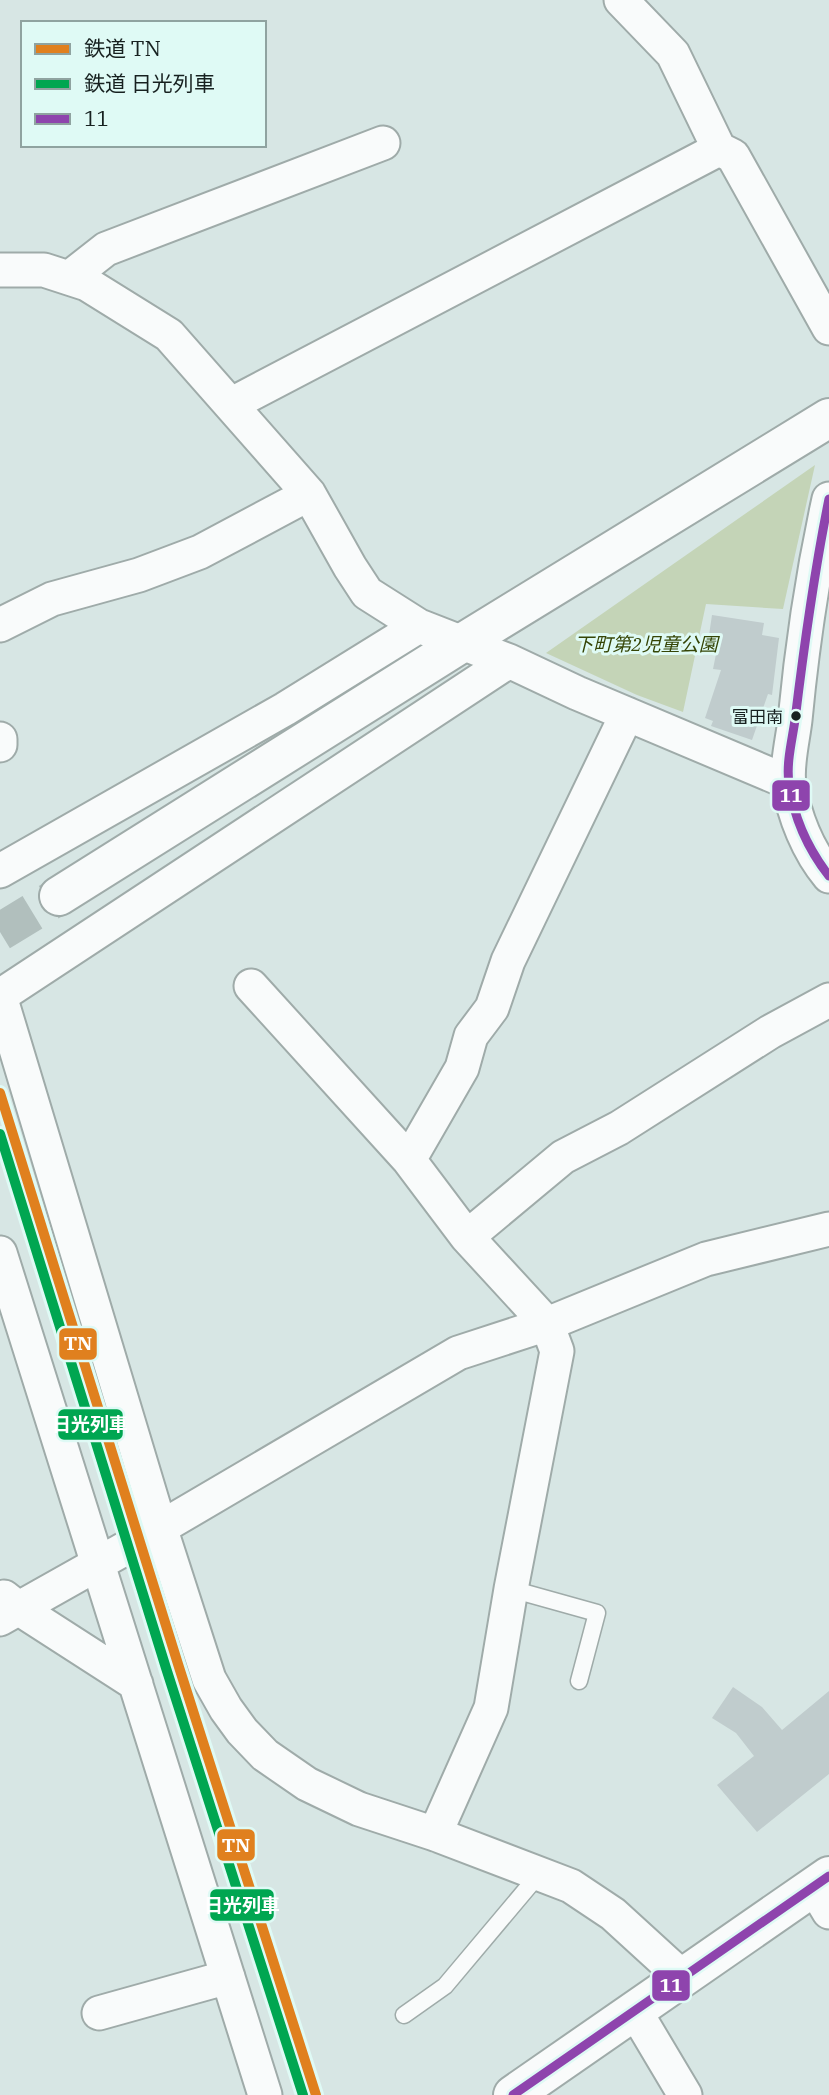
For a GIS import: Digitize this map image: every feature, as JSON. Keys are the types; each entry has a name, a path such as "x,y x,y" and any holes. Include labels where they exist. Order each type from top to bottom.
{"street":[{"path":"621,0 673,54 719,149 733,156 829,328"},
{"path":"69,278 106,248 383,143"},
{"path":"232,404 719,149"},
{"path":"0,270 44,270 87,284 169,335 309,494 367,593 419,626 509,661 788,782"},
{"path":"59,896 462,643 829,418"},
{"path":"0,625 52,599 139,575 200,552 309,494"},
{"path":"829,499 810,600 788,782 800,824 818,863 829,876"},
{"path":"0,872 285,709 419,626"},
{"path":"509,661 0,996 160,1527 209,1679 226,1709 265,1755 307,1784 359,1809 435,1834 571,1886 613,1914 682,1977"},
{"path":"409,1160 462,1068 471,1036 492,1007 508,961 627,714"},
{"path":"0,739 0,745"},
{"path":"251,986 409,1160 467,1237 547,1324 557,1351 491,1708 435,1834"},
{"path":"467,1237 564,1157 619,1128 770,1032 829,1000"},
{"path":"6,1607 98,1564 458,1353 547,1324 706,1259 829,1229"},
{"path":"3,1278 98,1564 265,2095"},
{"path":"6,1607 136,1684"},
{"path":"513,2095 682,1977 824,1892"},
{"path":"99,2013 228,1977"},
{"path":"635,2011 685,2095"}],"lane":[{"path":"511,1589 597,1613 579,1681"},
{"path":"404,2015 445,1986 540,1873"}],"green space":[{"name":"下町第2児童公園","path":"815,465 783,609 706,604 683,712 637,695 546,653"}],"building":[{"path":"712,615 764,623 762,635 779,638 772,695 768,694 752,740 711,726 713,721 705,718 721,670 713,669 718,644 708,642"},
{"path":"733,1687 762,1707 782,1730 829,1691 829,1774 757,1832 717,1785 754,1756 736,1733 712,1718"}],"tunnel":[{"path":"0,932 59,896"}],"rail line":[{"name":"TN","path":"0,1093 316,2095"},
{"name":"日光列車","path":"0,1134 166,1668 303,2095"}],"transit line":[{"name":"11","path":"829,499 810,609 788,768 791,797 798,821 808,844 829,876"},
{"name":"11","path":"513,2095 829,1876"}],"place":[{"name":"富田南","path":"796,716"}]}
